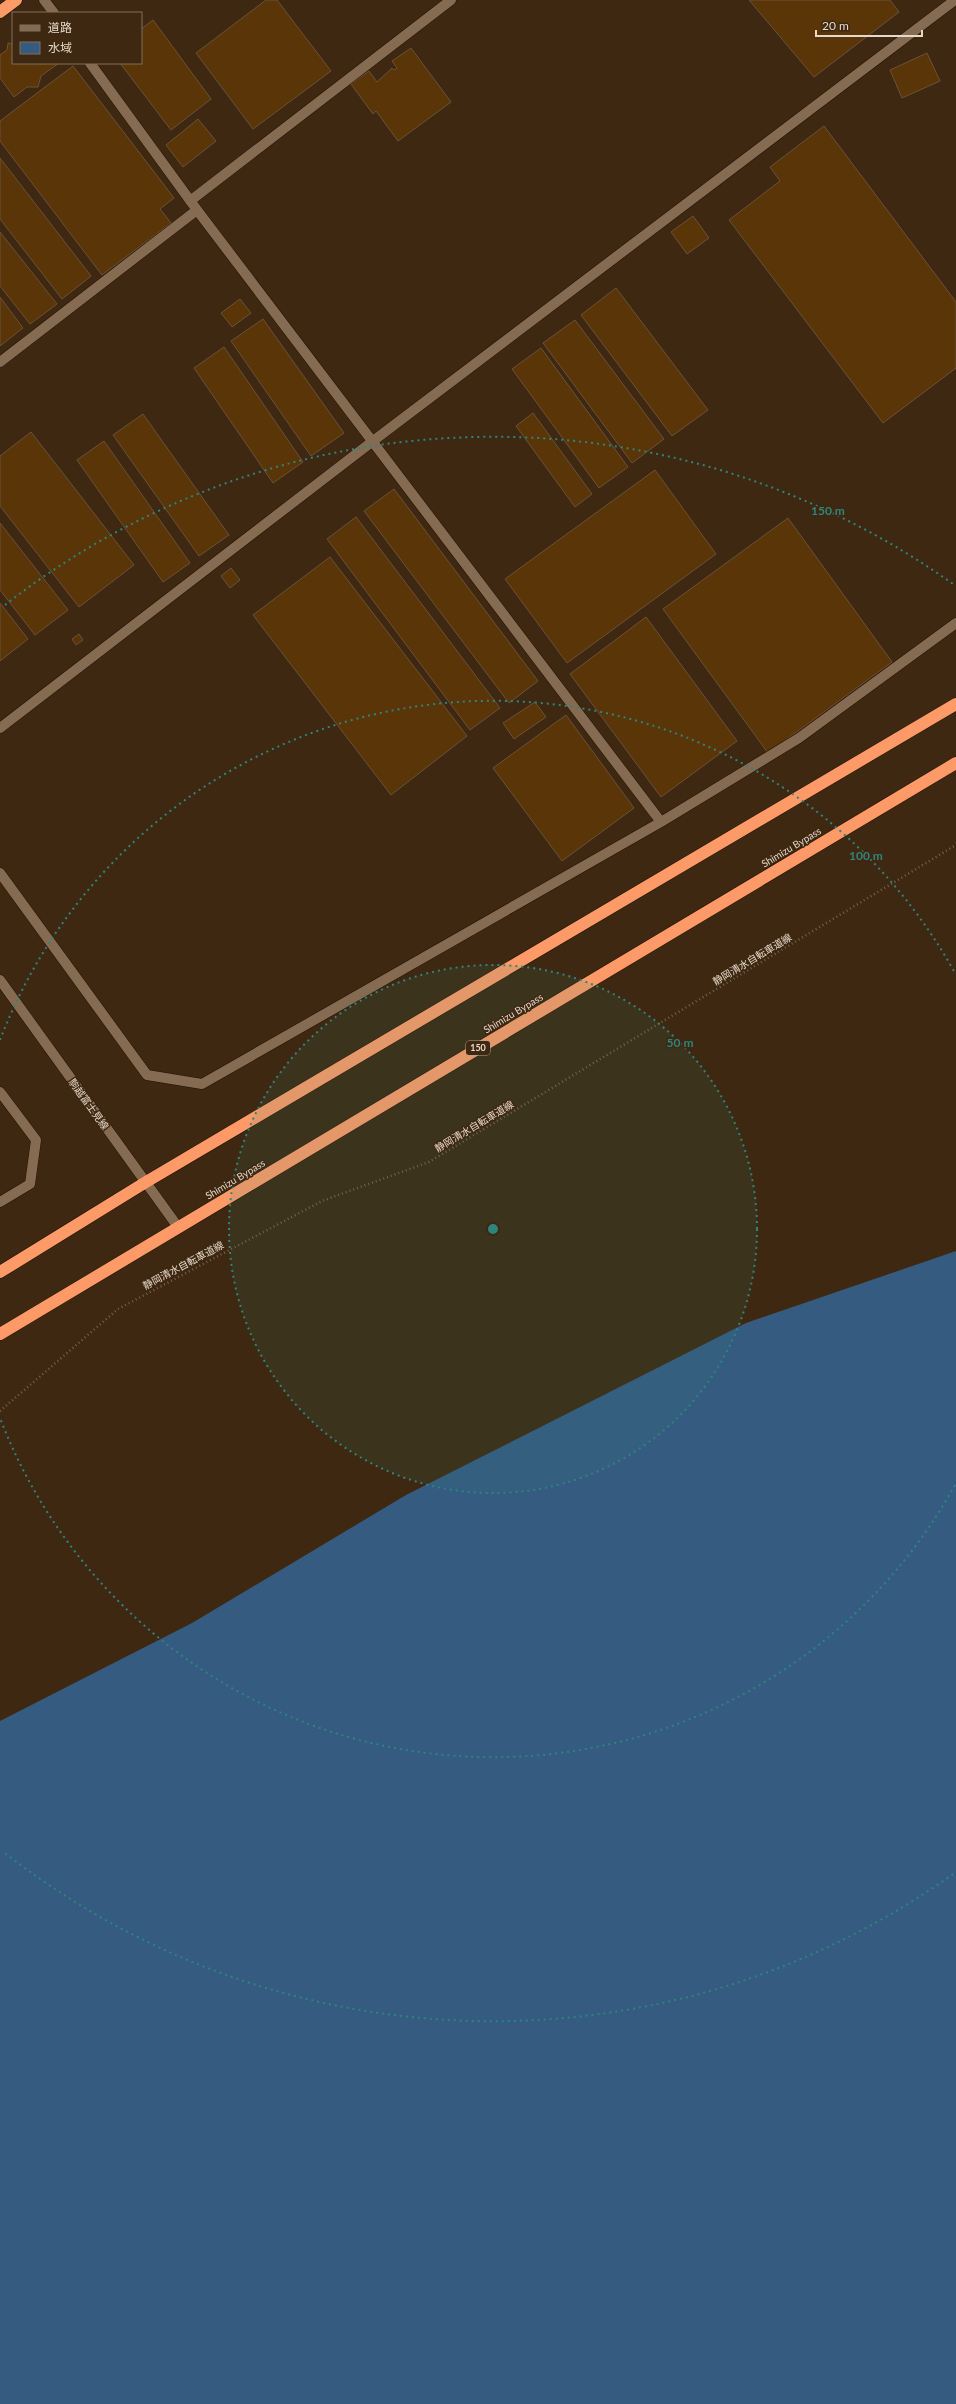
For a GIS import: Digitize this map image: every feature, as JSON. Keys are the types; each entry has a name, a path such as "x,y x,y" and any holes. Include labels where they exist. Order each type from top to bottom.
{"highway":[{"path":"0,12 16,0"},
{"path":"0,1272 146,1182 956,704"},
{"name":"Shimizu Bypass","path":"0,1334 956,763"}],"street":[{"path":"44,0 53,12"},
{"path":"190,201 450,0"},
{"path":"0,728 372,441 955,0"},
{"path":"91,64 196,210 661,822"},
{"path":"0,362 196,210"},
{"path":"0,873 147,1075 202,1084 661,822 799,738 956,623"},
{"name":"駒越富士見線","path":"0,980 178,1227"},
{"path":"0,1092 36,1140 30,1184 0,1202"}],"path":[{"name":"静岡清水自転車道線","path":"0,1411 118,1308 322,1201 429,1162 956,845"}],"water":[{"path":"956,1251 956,2404 0,2404 0,1721 192,1623 406,1495 746,1323"}],"building":[{"path":"266,0 277,0 331,71 253,129 196,53"},
{"path":"749,0 890,0 899,12 814,77"},
{"path":"153,20 211,99 171,130 121,64 142,64 142,28"},
{"path":"8,43 12,44 12,64 58,64 41,76 38,87 27,87 14,97 0,78 0,55 7,50"},
{"path":"411,48 451,102 398,141 376,111 373,114 351,84 369,71 377,82 392,68 394,70 397,68 392,61"},
{"path":"927,53 940,81 902,98 890,70"},
{"path":"73,66 174,198 160,209 171,223 102,275 0,141 0,121"},
{"path":"198,119 216,141 183,167 166,145"},
{"path":"824,126 956,302 956,368 883,423 729,220 780,181 770,167"},
{"path":"0,158 91,276 62,299 0,219"},
{"path":"693,216 709,238 687,254 671,232"},
{"path":"0,232 57,304 30,324 0,286"},
{"path":"616,288 708,410 672,436 581,315"},
{"path":"0,297 23,328 0,346"},
{"path":"240,299 251,313 232,327 221,313"},
{"path":"263,319 344,433 311,456 231,341"},
{"path":"575,320 664,439 632,463 543,343"},
{"path":"224,347 303,462 273,483 194,368"},
{"path":"541,348 628,467 599,488 512,369"},
{"path":"533,413 592,494 575,507 516,426"},
{"path":"143,414 229,535 199,556 113,435"},
{"path":"31,432 134,565 79,607 0,506 0,456"},
{"path":"104,441 190,563 163,582 77,460"},
{"path":"655,470 716,554 567,663 505,579"},
{"path":"394,489 538,681 509,703 364,511"},
{"path":"356,517 500,708 470,730 327,539"},
{"path":"788,518 892,662 768,753 663,609"},
{"path":"0,523 68,610 35,635 0,590"},
{"path":"330,557 467,736 391,795 253,615"},
{"path":"231,568 240,580 230,588 221,576"},
{"path":"0,603 28,639 0,661"},
{"path":"646,617 737,741 661,797 570,674"},
{"path":"79,634 83,640 76,645 72,639"},
{"path":"535,702 546,717 514,739 503,723"},
{"path":"566,715 634,808 562,861 493,768"}]}
